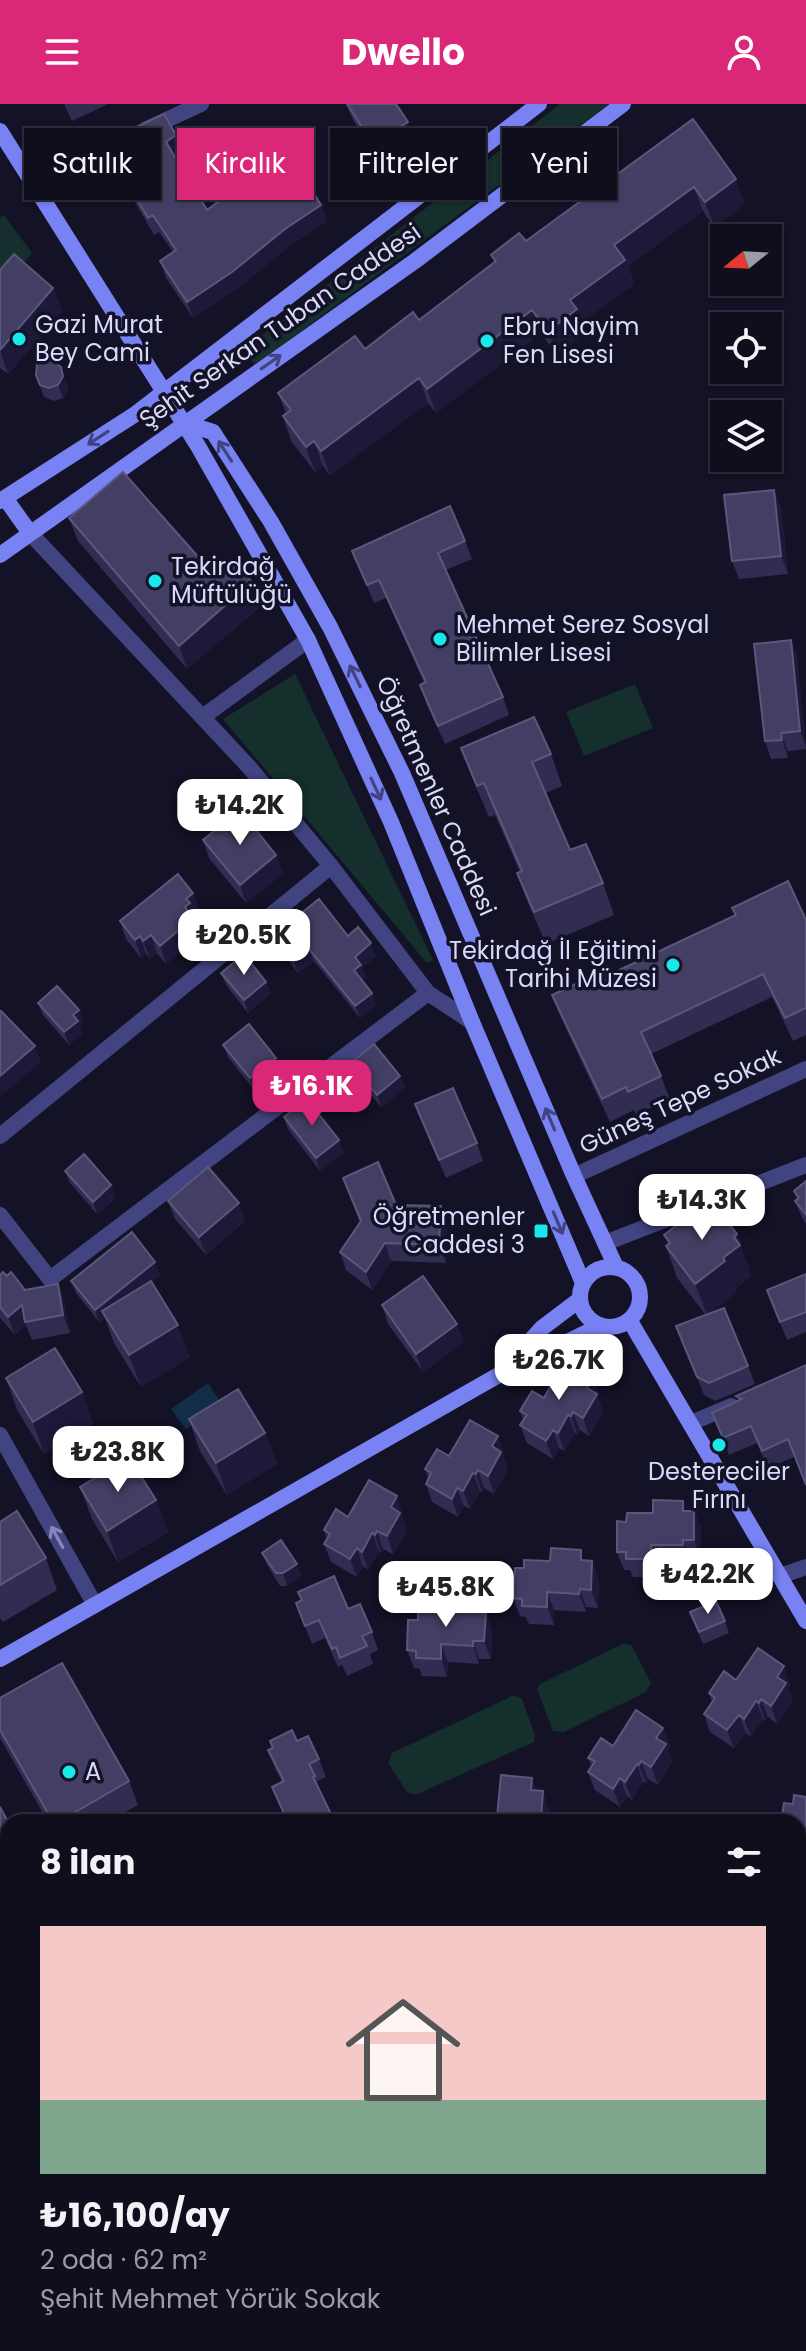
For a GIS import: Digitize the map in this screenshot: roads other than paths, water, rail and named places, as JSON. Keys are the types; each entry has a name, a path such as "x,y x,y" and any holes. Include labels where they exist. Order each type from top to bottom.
{"main road":[{"name":"Şehit Serkan Tuban Caddesi","path":"2,497 134,415 539,104"},
{"name":"Şehit Serkan Tuban Caddesi","path":"0,555 415,261 623,104"},
{"name":"Öğretmenler Caddesi","path":"0,131 24,168"},
{"name":"Öğretmenler Caddesi","path":"44,200 184,423 308,640 391,822 583,1283"},
{"name":"Öğretmenler Caddesi","path":"184,423 213,432 271,522 330,627 402,773 616,1267"},
{"path":"2,497 30,533"},
{"path":"308,640 330,627"},
{"path":"616,1267 633,1276 638,1285 640,1304 630,1321 611,1328 600,1326 586,1316 579,1300 583,1283 597,1269 616,1267"},
{"path":"497,1376 542,1328 579,1300"},
{"path":"630,1321 806,1621"},
{"path":"0,1659 497,1376 600,1326"}],"street":[{"path":"149,128 201,104"},
{"path":"30,533 249,767 331,866 428,993 472,1022"},
{"path":"204,716 308,640"},
{"path":"0,1136 331,866"},
{"path":"0,1215 50,1279 428,993"},
{"name":"Güneş Tepe Sokak","path":"574,1176 806,1069"},
{"path":"605,1243 806,1165"},
{"path":"691,1423 749,1398"},
{"path":"0,1435 95,1605"},
{"path":"780,1576 806,1567"}],"water":[{"path":"208,1383 222,1404 186,1429 171,1409"}],"place":[{"name":"Gazi Murat Bey Cami","path":"19,339"},
{"name":"Ebru Nayim Fen Lisesi","path":"487,341"},
{"name":"Tekirdağ Müftülüğü","path":"155,581"},
{"name":"Mehmet Serez Sosyal Bilimler Lisesi","path":"440,639"},
{"name":"Tekirdağ İl Eğitimi Tarihi Müzesi","path":"673,965"},
{"name":"Öğretmenler Caddesi 3","path":"541,1231"},
{"name":"Destereciler Fırını","path":"719,1445"},
{"name":"A","path":"69,1772"}]}
